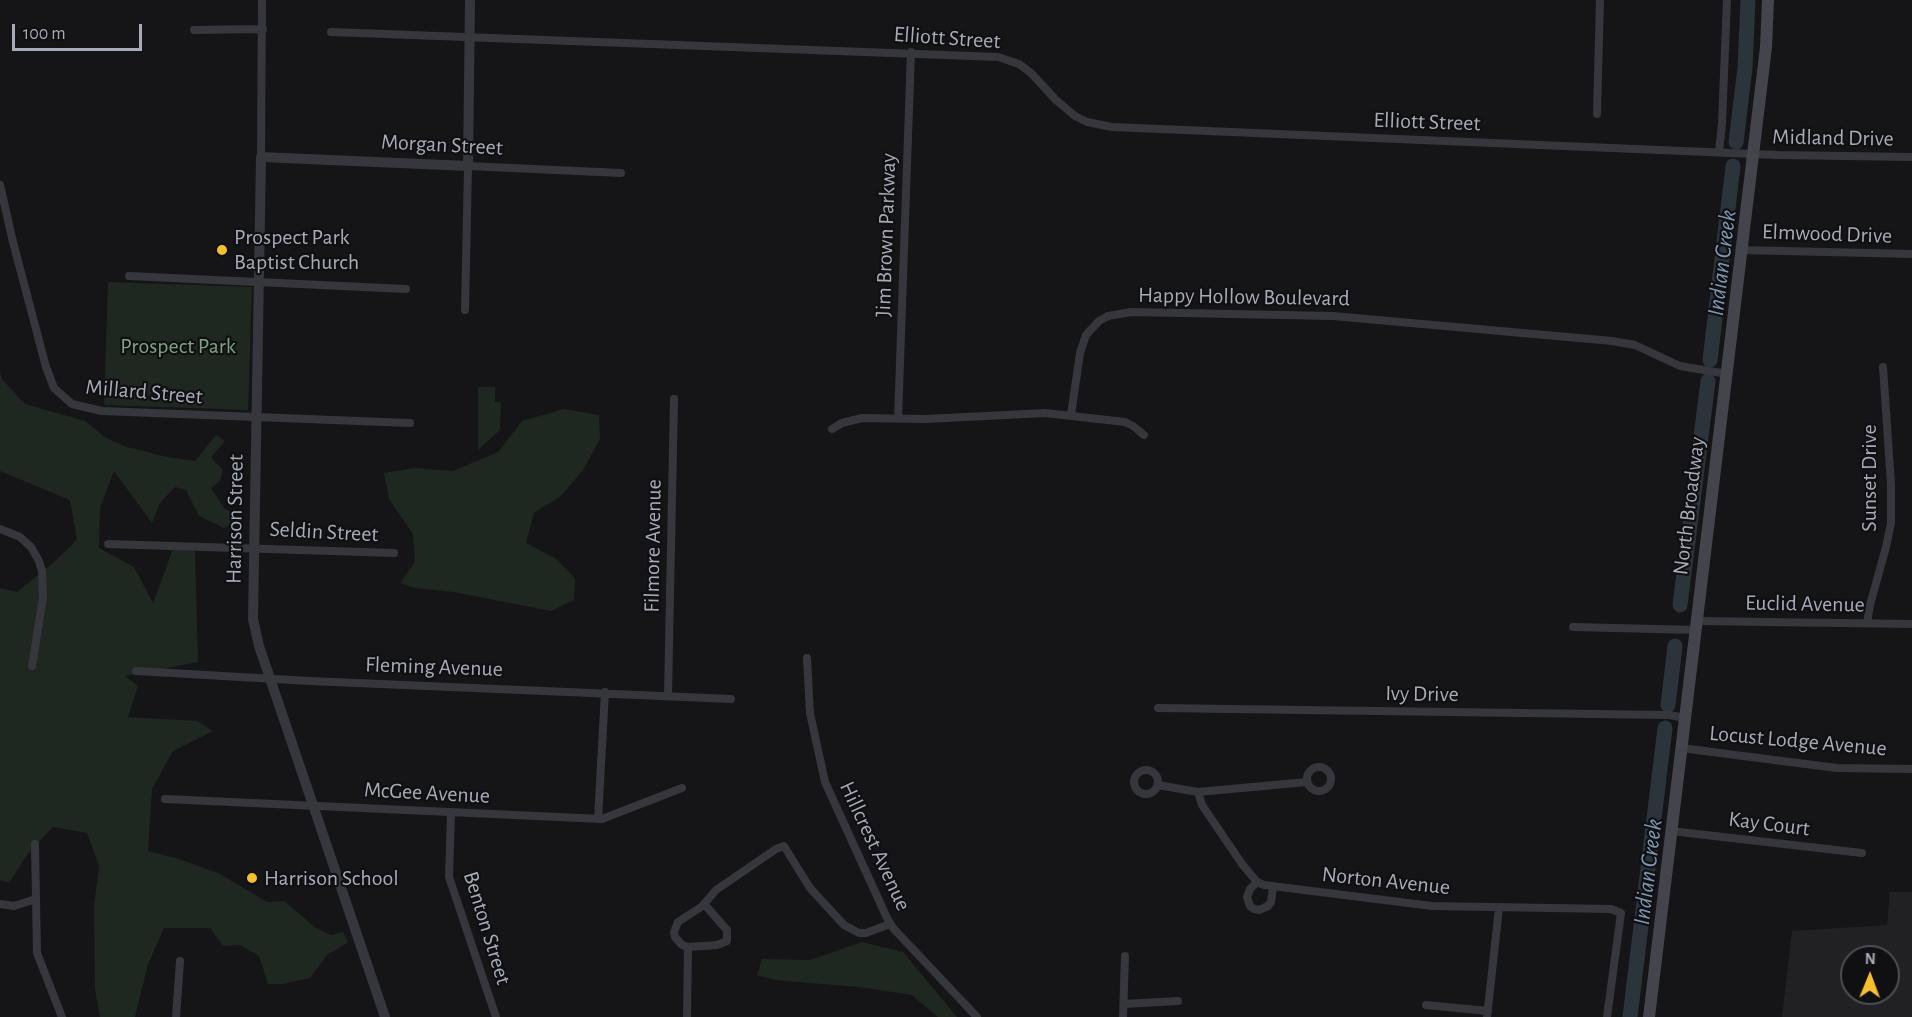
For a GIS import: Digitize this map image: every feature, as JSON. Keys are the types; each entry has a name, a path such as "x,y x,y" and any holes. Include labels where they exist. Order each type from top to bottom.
{"main road":[{"name":"North Broadway","path":"1649,1017 1766,47 1768,0"}],"street":[{"name":"Harrison Street","path":"262,0 253,619 257,637 385,1017"},
{"path":"465,310 470,0"},
{"path":"1597,114 1600,0"},
{"path":"1719,152 1727,0"},
{"path":"194,30 263,29"},
{"name":"Elliott Street","path":"331,32 469,39 987,56 1011,60 1031,72 1056,100 1075,116 1088,122 1112,127 1753,154"},
{"name":"Jim Brown Parkway","path":"898,419 911,52"},
{"name":"Midland Drive","path":"1753,154 1912,157"},
{"name":"Morgan Street","path":"261,157 621,173"},
{"name":"Millard Street","path":"0,185 46,367 54,388 59,394 80,407 102,411 410,423"},
{"name":"Elmwood Drive","path":"1741,250 1912,254"},
{"path":"129,276 406,289"},
{"name":"Happy Hollow Boulevard","path":"1071,415 1080,353 1086,334 1108,316 1131,312 1333,316 1612,341 1635,345 1680,366 1727,374"},
{"name":"Sunset Drive","path":"1867,623 1887,548 1890,523 1891,484 1883,367"},
{"name":"Filmore Avenue","path":"668,695 674,399"},
{"path":"832,429 852,420 1034,413 1125,422 1144,435"},
{"path":"0,529 20,537 31,546 42,571 44,597 32,666"},
{"name":"Seldin Street","path":"108,544 254,547 394,554"},
{"name":"Euclid Avenue","path":"1573,627 1912,624"},
{"name":"Hillcrest Avenue","path":"807,658 810,713 825,782 890,924 977,1017"},
{"name":"Fleming Avenue","path":"136,671 731,699"},
{"path":"598,819 605,692"},
{"name":"Ivy Drive","path":"1158,708 1669,715 1685,718"},
{"name":"Locust Lodge Avenue","path":"1681,748 1826,767 1912,769"},
{"path":"1158,785 1198,792 1306,782"},
{"name":"McGee Avenue","path":"165,799 598,819 623,812 682,788"},
{"path":"1198,792 1202,805 1257,882 1250,889 1247,897 1250,906 1254,909 1264,909 1268,906 1271,902 1273,886"},
{"name":"Benton Street","path":"451,813 449,877 496,1017"},
{"name":"Kay Court","path":"1671,831 1862,853"},
{"path":"35,844 38,953 62,1017"},
{"path":"704,904 727,930 727,941 717,945 687,947 682,945 675,937 674,927 678,922 704,904 716,891 776,849 784,846 810,888 844,925 859,933 874,931 890,924"},
{"name":"Norton Avenue","path":"1257,882 1432,906 1611,909 1621,913 1607,1017"},
{"path":"0,904 14,906 36,899"},
{"path":"1426,1005 1487,1014 1499,908"},
{"path":"687,947 687,1017"},
{"path":"1124,1017 1125,956"},
{"path":"176,1017 180,961"},
{"path":"1124,1004 1178,1001"}],"shaded area":[{"path":"1890,892 1912,892 1912,1017 1782,1017 1792,931 1887,925"}],"green space":[{"name":"Prospect Park","path":"108,282 252,287 248,410 104,405"},
{"path":"0,372 2,379 25,404 85,421 106,438 127,447 195,461 216,435 225,441 211,457 223,470 220,481 211,488 224,508 243,519 224,528 199,516 186,490 175,487 160,503 152,523 114,471 100,508 99,548 134,567 153,603 173,549 195,551 198,662 125,676 138,686 128,717 197,721 213,731 173,751 152,789 148,851 179,859 220,874 267,902 284,901 316,928 331,935 343,932 348,942 327,955 310,978 282,984 268,984 259,956 240,945 223,946 210,928 164,928 148,964 135,1017 100,1017 95,989 94,906 99,866 87,833 53,827 27,855 9,883 0,880 0,588 17,592 77,540 70,500 0,471"},
{"path":"478,387 495,387 495,402 501,402 500,430 478,450"},
{"path":"564,409 599,415 600,439 583,470 562,495 534,513 526,543 555,558 575,578 574,600 551,611 454,592 415,588 400,583 415,562 413,534 389,499 384,473 414,468 453,471 498,452 522,421"},
{"path":"862,942 903,952 957,1017 938,1017 912,995 859,987 774,980 757,975 762,959 810,960"}],"waterway":[{"name":"Indian Creek","path":"1736,142 1745,68 1748,0"},
{"name":"Indian Creek","path":"1710,360 1733,166"},
{"name":"Indian Creek","path":"1680,605 1708,381"},
{"name":"Indian Creek","path":"1668,705 1675,646"},
{"name":"Indian Creek","path":"1630,1017 1665,728"}],"place":[{"name":"Prospect Park Baptist Church","path":"222,250"},
{"name":"Harrison School","path":"252,878"}]}
